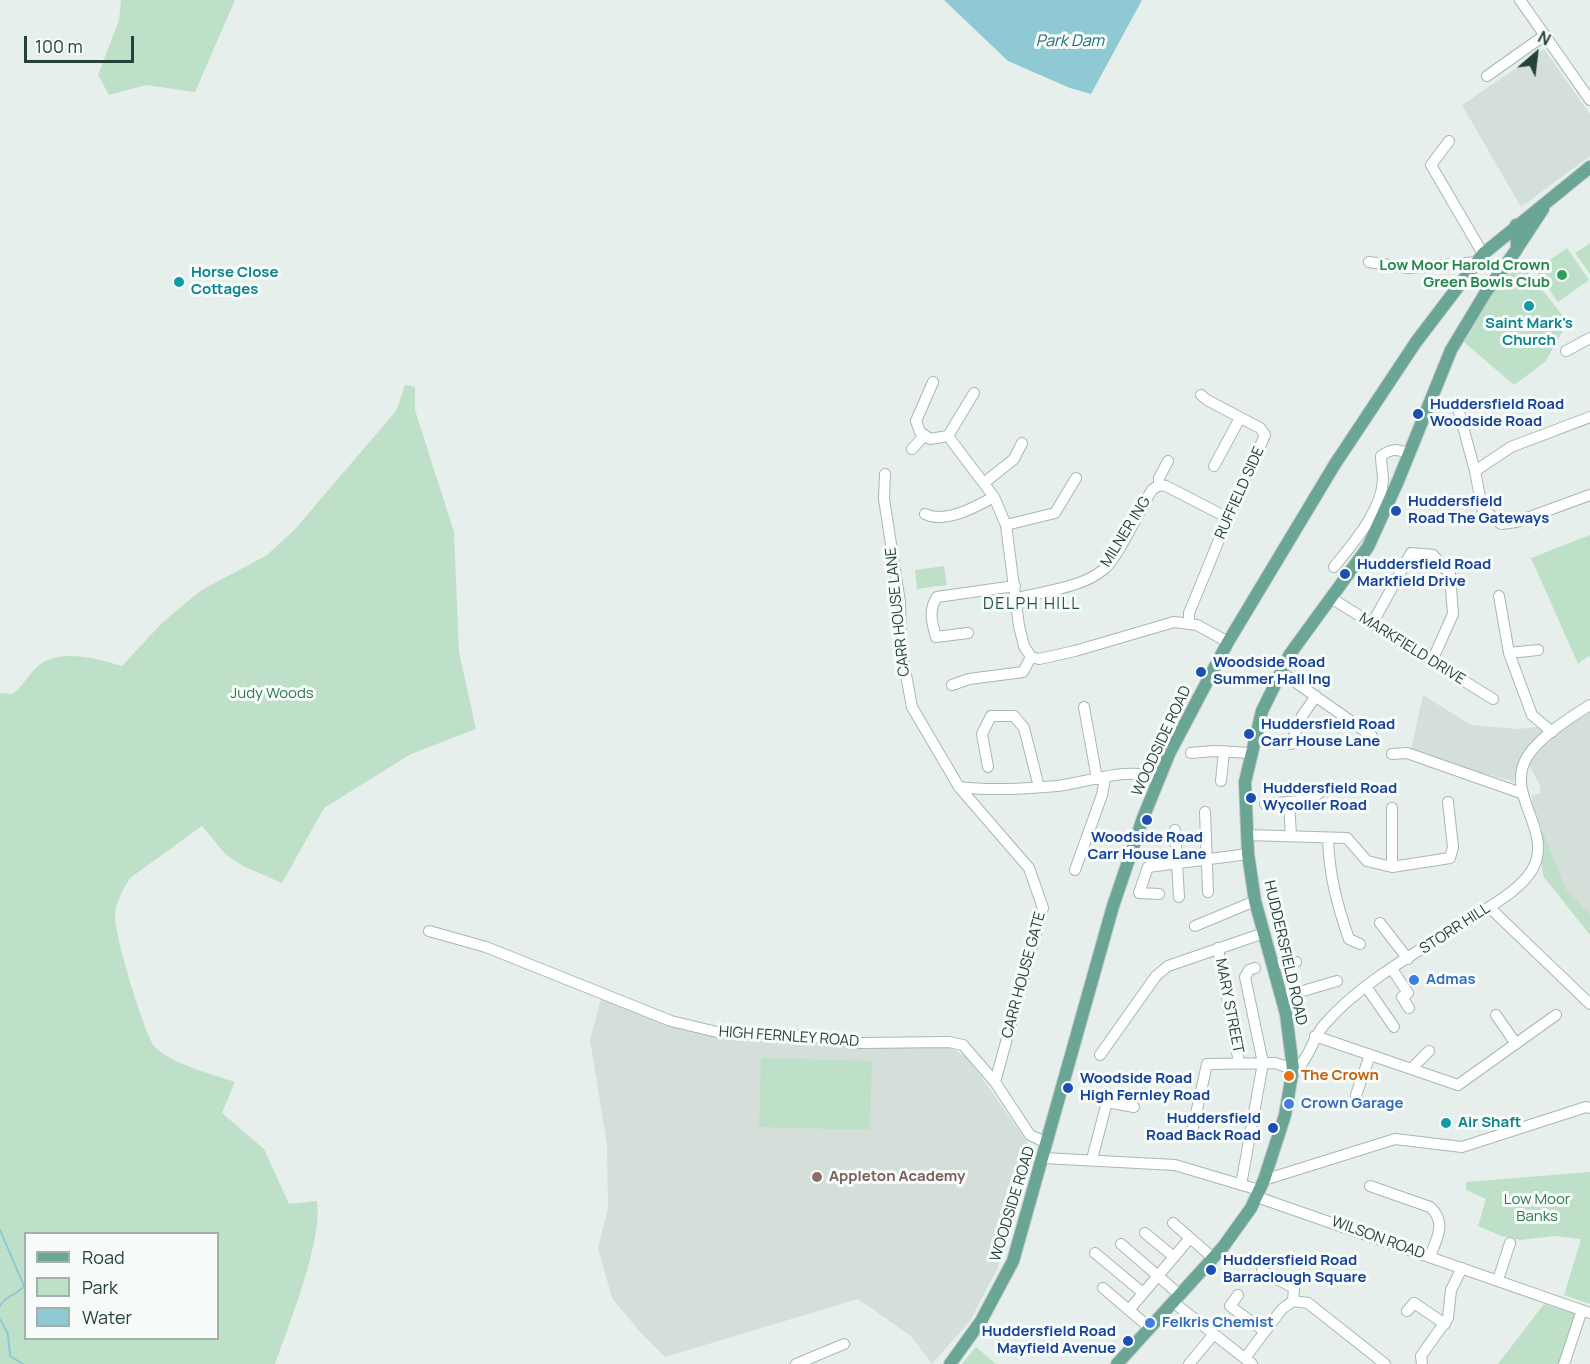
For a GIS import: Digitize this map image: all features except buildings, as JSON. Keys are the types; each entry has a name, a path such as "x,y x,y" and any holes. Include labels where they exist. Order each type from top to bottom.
{"main road":[{"path":"1517,249 1516,225 1590,167"},
{"name":"HUDDERSFIELD ROAD","path":"1117,1364 1231,1237 1260,1189 1285,1115 1293,1069 1282,997 1255,901 1248,854 1245,782 1262,711 1290,654 1368,547 1451,351 1486,292 1550,198"},
{"name":"WOODSIDE ROAD","path":"950,1364 985,1316 1013,1261 1113,906 1158,778 1228,642 1335,464 1416,342 1480,258 1516,225"}],"street":[{"path":"1520,0 1589,96"},
{"path":"1487,76 1545,35"},
{"path":"1369,262 1409,268 1480,258 1431,165 1449,141"},
{"path":"1566,351 1590,338"},
{"path":"933,382 916,414 917,428 924,436 936,440 948,436 974,393"},
{"name":"RUFFIELD SIDE","path":"1189,623 1189,613 1227,518 1265,435 1260,428 1202,395"},
{"path":"1459,412 1475,471 1482,508 1501,524 1516,522 1590,495"},
{"path":"1475,471 1511,447 1590,417"},
{"path":"1214,466 1240,418"},
{"path":"912,449 924,436"},
{"path":"948,436 994,497 1006,525 1018,598 1019,626 1024,646 1031,657 1039,659 1174,622 1189,623 1228,642"},
{"path":"984,483 1014,459 1022,443"},
{"path":"1334,567 1363,529 1376,503 1383,480 1381,456 1389,450 1398,449 1409,454"},
{"path":"1159,485 1159,478 1168,461"},
{"name":"CARR HOUSE LANE","path":"885,474 884,500 900,602 901,648 907,688 921,725 959,787"},
{"path":"1006,525 1055,513 1076,478"},
{"name":"MILNER ING","path":"1018,598 1066,586 1100,572 1112,560 1152,490 1159,485 1166,486 1227,518"},
{"path":"925,514 938,518 966,511 994,497"},
{"path":"1372,624 1411,553 1433,555 1450,574 1454,614 1432,661"},
{"path":"968,633 936,637 930,618 933,603 937,597 1015,586"},
{"path":"1499,596 1509,653 1532,715 1552,732 1590,705"},
{"name":"MARKFIELD DRIVE","path":"1331,598 1493,699"},
{"path":"1509,653 1538,650"},
{"path":"952,685 969,679 1023,672 1031,657"},
{"path":"1281,672 1372,736"},
{"path":"1291,744 1302,716 1316,696"},
{"path":"1075,870 1102,795 1101,779 1084,707"},
{"path":"988,767 982,734 991,716 1014,716 1024,728 1040,787"},
{"name":"STORR HILL","path":"1293,1069 1298,1068 1305,1059 1324,1024 1367,988 1392,969 1509,893 1532,871 1538,856 1538,837 1521,793 1520,773 1528,755 1552,732"},
{"path":"1221,781 1224,752"},
{"path":"1191,753 1252,753"},
{"path":"1392,754 1407,753 1521,793"},
{"path":"959,787 983,790 1040,787 1101,779 1130,772 1145,773 1158,778"},
{"name":"CARR HOUSE GATE","path":"959,787 1029,868 1043,908 994,1082"},
{"path":"1265,804 1311,800 1320,792"},
{"path":"1289,802 1291,836"},
{"path":"1247,835 1347,838 1367,861 1392,867 1450,858 1454,847 1448,802"},
{"path":"1392,808 1392,867"},
{"path":"1205,812 1204,860 1208,892"},
{"path":"1175,830 1179,897"},
{"path":"1328,838 1329,868 1337,905 1349,939 1360,944"},
{"path":"1159,894 1139,893 1148,867 1248,854"},
{"path":"1195,926 1255,901"},
{"path":"1489,907 1590,1004"},
{"path":"1380,924 1408,959"},
{"name":"HIGH FERNLEY ROAD","path":"429,931 486,947 670,1021 717,1032 805,1036 861,1043 949,1042 963,1045 994,1082 1030,1135 1047,1143"},
{"path":"1100,1055 1156,976 1168,966 1264,933"},
{"name":"MARY STREET","path":"1218,948 1239,1063"},
{"path":"1272,965 1296,962"},
{"path":"1241,1185 1263,1063 1245,977 1249,970 1254,968"},
{"path":"1392,969 1408,993 1402,997 1409,1008"},
{"path":"1282,997 1336,981"},
{"path":"1367,988 1394,1027"},
{"path":"1496,1015 1516,1044"},
{"path":"1316,1036 1460,1084 1556,1015"},
{"path":"1411,1069 1429,1051"},
{"path":"1356,1095 1370,1055"},
{"path":"1192,1132 1207,1064 1275,1063 1293,1069"},
{"path":"1092,1159 1107,1102 1134,1107"},
{"path":"1043,1158 1175,1165 1260,1189 1395,1139 1462,1147 1586,1107 1590,1108"},
{"path":"1370,1186 1430,1207 1435,1212 1440,1231 1430,1256"},
{"name":"WILSON ROAD","path":"1260,1189 1462,1268 1586,1311"},
{"path":"1173,1223 1213,1258"},
{"path":"1145,1233 1174,1257"},
{"path":"1129,1310 1190,1238"},
{"path":"1498,1280 1510,1243"},
{"path":"1121,1244 1158,1276 1176,1299 1214,1334 1249,1361 1264,1331 1282,1309 1293,1301 1308,1303 1347,1333 1376,1351 1385,1364"},
{"path":"1095,1253 1143,1293"},
{"path":"1422,1364 1421,1356 1444,1324 1450,1311 1451,1290 1462,1268"},
{"path":"1262,1271 1294,1288 1293,1301"},
{"path":"1103,1288 1150,1328"},
{"path":"1238,1295 1230,1306 1264,1331"},
{"path":"1407,1311 1414,1303 1444,1324"},
{"path":"1564,1364 1586,1311"},
{"path":"1189,1364 1214,1334"},
{"path":"796,1364 844,1344"}],"shaded area":[{"path":"1544,49 1590,114 1590,156 1521,207 1462,105"},
{"path":"1423,695 1471,725 1518,729 1545,726 1556,733 1590,712 1590,914 1566,889 1542,829 1527,803 1533,801 1531,796 1540,793 1540,785 1530,767 1520,763 1513,781 1410,755"},
{"name":"Appleton Academy","path":"601,999 666,1023 948,1046 968,1058 1032,1149 1014,1223 997,1269 970,1321 932,1364 911,1336 858,1299 665,1357 640,1332 612,1298 598,1248 608,1209 607,1145 590,1040"}],"green space":[{"path":"121,0 235,0 195,92 146,85 109,95 98,75 119,20"},
{"name":"Low Moor Harold Crown Green Bowls Club","path":"1590,243 1590,274 1575,253"},
{"name":"Low Moor Harold Crown Green Bowls Club","path":"1567,248 1589,280 1558,302 1535,270"},
{"path":"1518,260 1568,322 1545,362 1514,385 1464,342 1491,294"},
{"name":"Judy Woods","path":"405,385 415,387 415,410 454,532 459,652 476,729 411,754 324,808 282,883 243,866 226,855 202,826 130,878 115,911 119,942 131,984 144,1025 155,1047 171,1059 235,1082 222,1113 264,1149 289,1204 317,1201 315,1237 296,1306 275,1364 0,1364 0,693 12,694 37,667 56,657 79,656 122,666 162,623 200,591 267,555 295,529 396,411"},
{"path":"1590,535 1590,658 1588,656 1578,664 1531,558"},
{"path":"944,566 947,585 917,589 915,570"},
{"path":"1542,829 1566,889 1590,914 1590,935 1544,877"},
{"path":"761,1058 872,1061 870,1130 759,1127"},
{"name":"Low Moor Banks","path":"1590,1172 1590,1304 1564,1295 1581,1239 1554,1236 1520,1240 1501,1236 1478,1226 1486,1199 1466,1190 1466,1182"},
{"path":"1544,1304 1575,1314 1559,1364 1498,1364"},
{"path":"976,1347 996,1364 962,1364"}],"water":[{"name":"Park Dam","path":"944,0 1142,0 1091,94 1070,88 1008,61"}],"waterway":[{"path":"0,1230 24,1286 0,1306"},
{"path":"0,1319 8,1334 10,1356 23,1364"}],"place":[{"name":"Low Moor Harold Crown Green Bowls Club","path":"1562,275"},
{"name":"Horse Close Cottages","path":"179,282"},
{"name":"Saint Mark's Church","path":"1529,306"},
{"name":"Huddersfield Road Woodside Road","path":"1418,414"},
{"name":"Huddersfield Road The Gateways","path":"1396,511"},
{"name":"Huddersfield Road Markfield Drive","path":"1345,574"},
{"name":"Woodside Road Summer Hall Ing","path":"1201,672"},
{"name":"Huddersfield Road Carr House Lane","path":"1249,734"},
{"name":"Huddersfield Road Wycoller Road","path":"1251,798"},
{"name":"Woodside Road Carr House Lane","path":"1147,820"},
{"name":"Admas","path":"1414,980"},
{"name":"The Crown","path":"1289,1076"},
{"name":"Woodside Road High Fernley Road","path":"1068,1088"},
{"name":"Crown Garage","path":"1289,1104"},
{"name":"Air Shaft","path":"1446,1123"},
{"name":"Huddersfield Road Back Road","path":"1273,1128"},
{"name":"Appleton Academy","path":"817,1177"},
{"name":"Huddersfield Road Barraclough Square","path":"1211,1270"},
{"name":"Felkris Chemist","path":"1150,1323"},
{"name":"Huddersfield Road Mayfield Avenue","path":"1128,1341"}],"district":[{"name":"DELPH HILL","path":"1032,605"}]}
